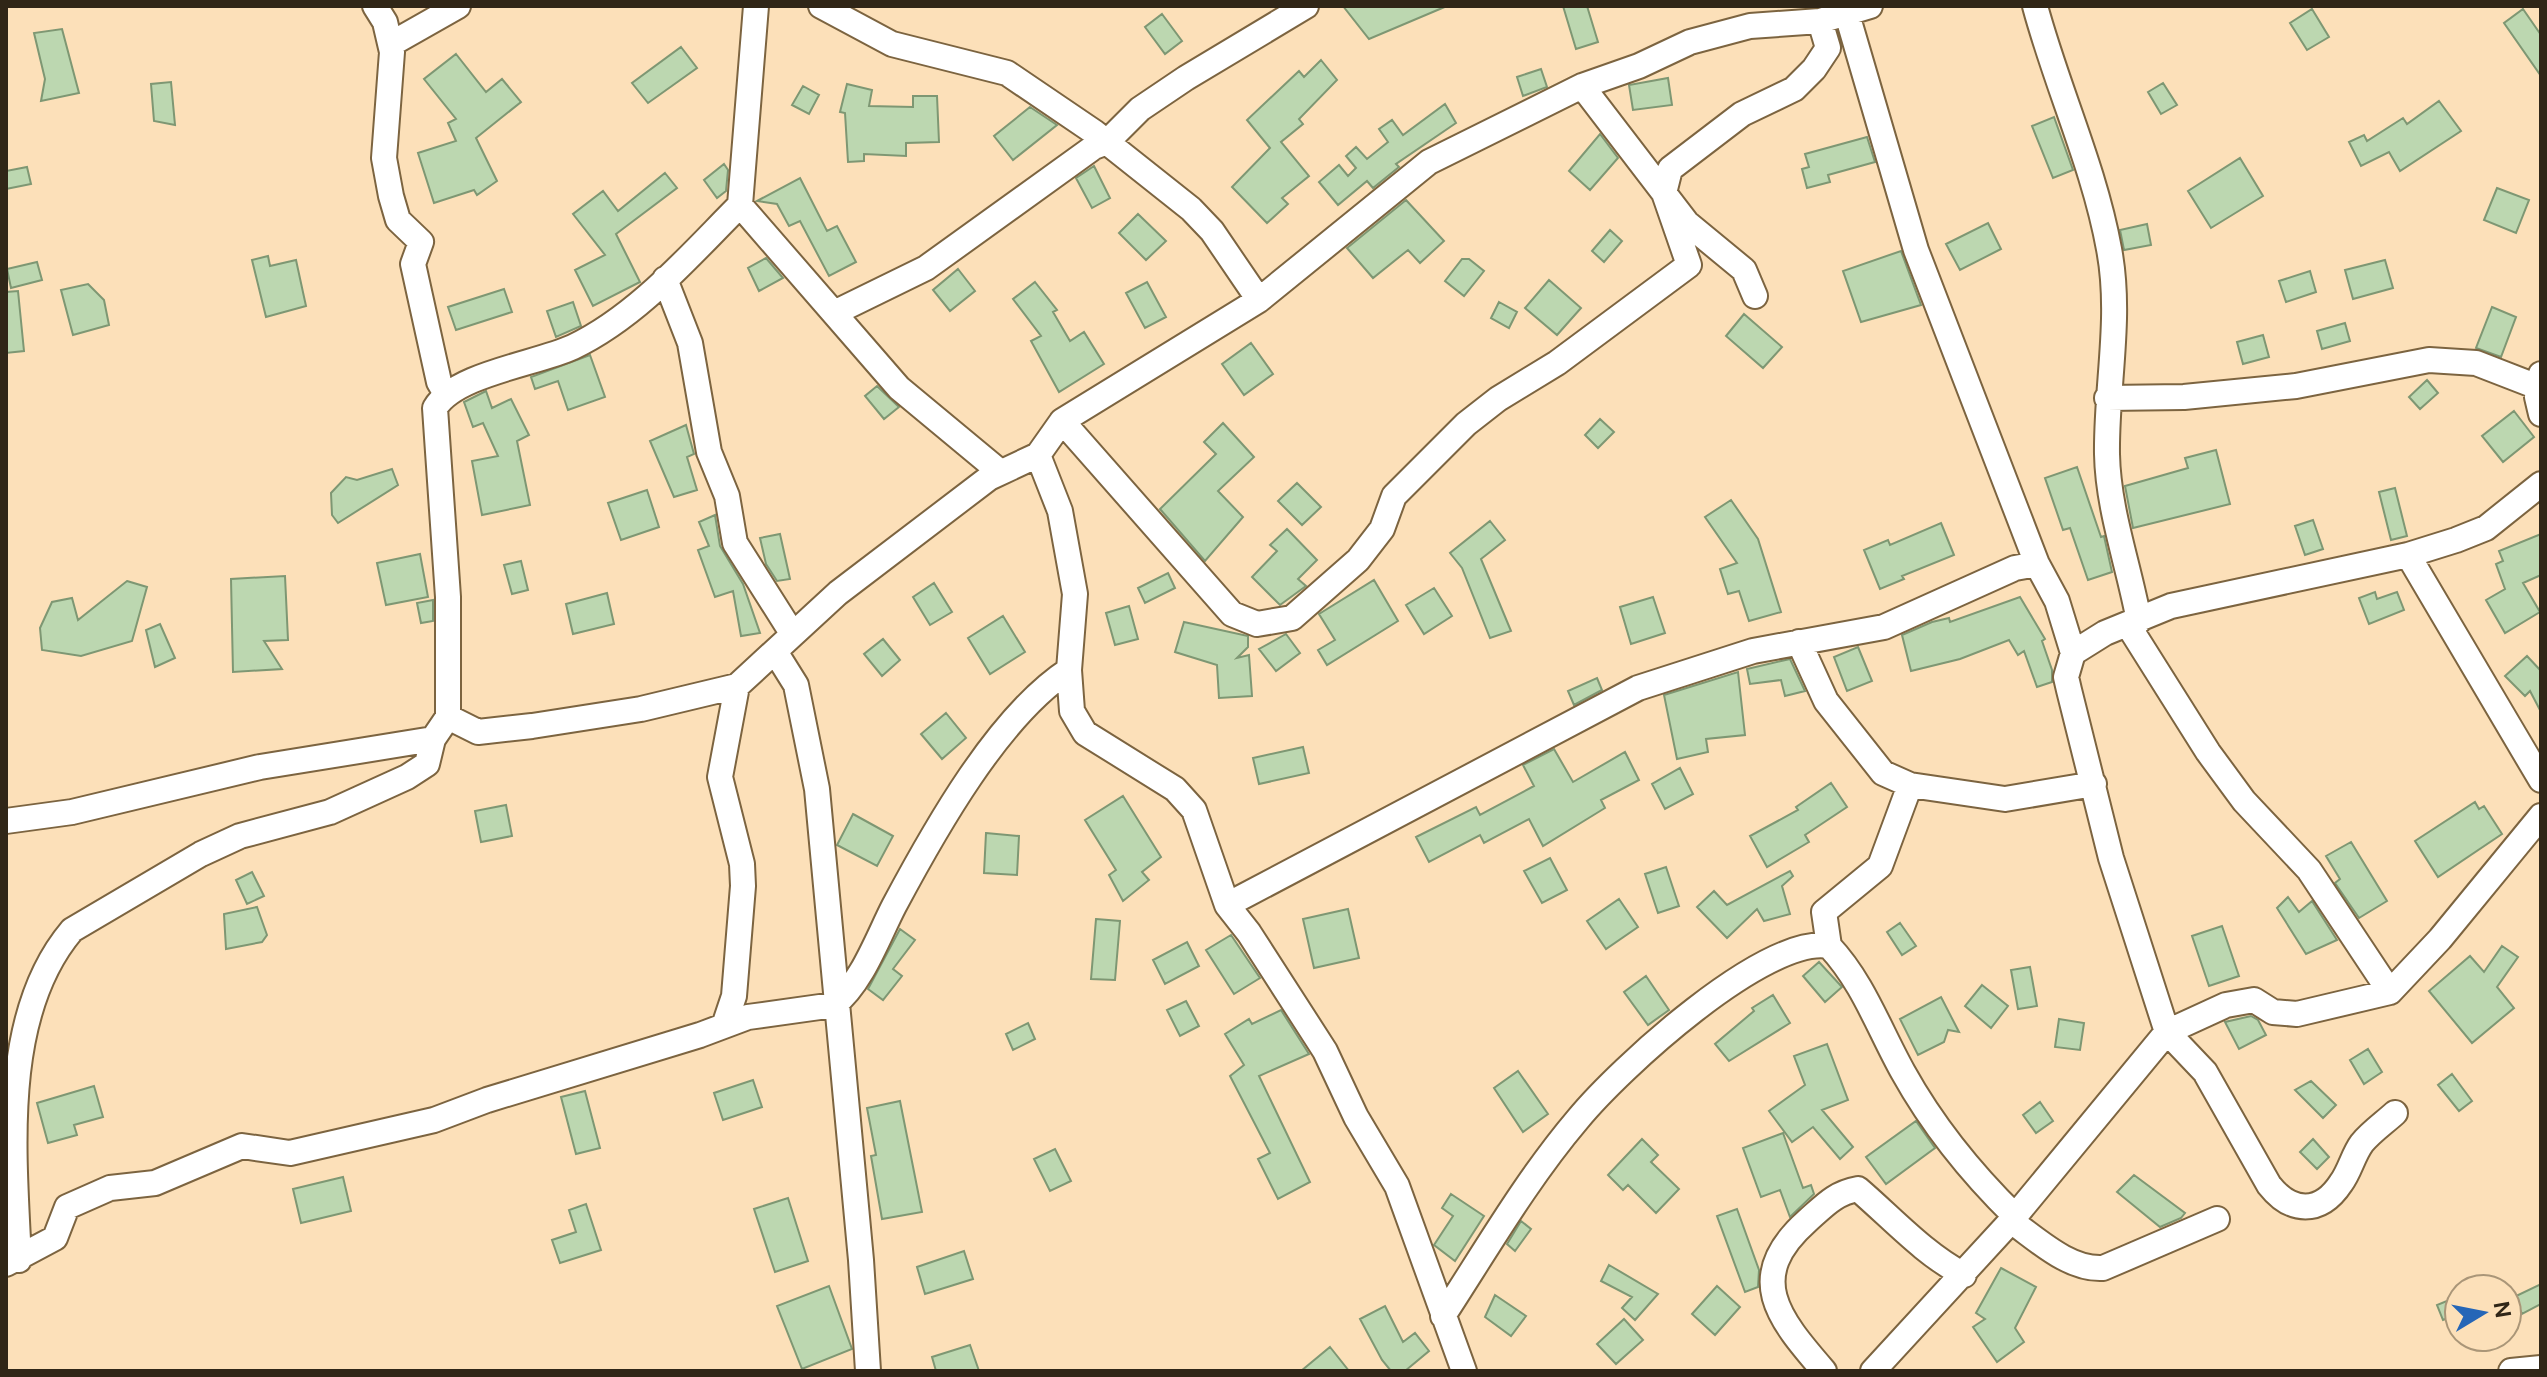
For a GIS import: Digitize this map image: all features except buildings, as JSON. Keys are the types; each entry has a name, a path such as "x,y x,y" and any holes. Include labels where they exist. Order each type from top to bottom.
{"street":[{"path":"375,6 385,22 391,44 386,171 398,220 421,242 413,264 439,382 446,394"},
{"path":"391,44 458,6"},
{"path":"756,6 740,205 665,279 594,336 446,394 434,414 448,597 448,717 433,739 427,764 407,777 330,812 240,836 201,854 72,930 56,947 27,1006 16,1042 12,1262 55,1238 67,1207 110,1188 155,1183 242,1146 290,1153 434,1120 487,1100 700,1035 725,1023 834,1005 867,958 923,850 978,768 1042,687 1069,670"},
{"path":"821,6 892,44 1007,73 1107,142 1191,209 1212,231 1259,300"},
{"path":"834,313 926,268 1094,147 1107,142 1140,109 1217,58 1306,6"},
{"path":"2035,6 2088,170 2109,249 2115,318 2107,398 2107,459 2134,623 2217,764 2244,801 2309,870 2390,992"},
{"path":"448,717 478,732 641,709 737,686 838,593 999,471 1038,455 1062,421 1259,300 1429,162 1582,86 1639,66 1690,42 1790,14 1820,21 1858,10 1916,250 2037,564 2057,601 2073,653 2066,677 2111,858 2167,1032 2205,1072 2269,1185 2281,1201 2299,1208 2328,1197 2341,1184 2362,1144 2395,1113"},
{"path":"1062,421 1232,614 1257,624 1292,618 1358,560 1382,529 1394,496 1466,424 1685,271 1689,258 1679,241 1664,193 1670,169 1742,114 1794,89 1814,69 1828,48 1820,21"},
{"path":"1582,86 1687,223 1744,270 1755,296"},
{"path":"740,205 899,388 999,471"},
{"path":"665,279 690,343 709,452 727,496 735,543 792,633"},
{"path":"2107,398 2184,397 2296,386 2429,360 2476,363 2539,380 2541,414"},
{"path":"1038,455 1060,511 1075,594 1069,670 1072,711 1083,732 1175,789 1194,810 1227,905 1325,1051 1356,1117 1397,1186 1464,1371"},
{"path":"2073,653 2105,633 2171,606 2408,555 2486,528 2541,484"},
{"path":"2408,555 2541,780"},
{"path":"1227,905 1638,688 1753,651 1884,627 2015,568 2037,564"},
{"path":"1799,642 1826,701 1883,773 1910,785 2005,799 2094,784"},
{"path":"776,653 796,685 817,789 834,1005 861,1260 868,1371"},
{"path":"725,1023 734,996 743,886 742,864 720,777 737,686"},
{"path":"6,821 72,812 260,767 433,739"},
{"path":"1910,785 1880,866 1824,912 1829,946 1848,966 1904,1073 1941,1132 2013,1219 2077,1265 2090,1269 2103,1268 2217,1219"},
{"path":"1873,1371 2013,1219 2167,1032 2226,1005 2254,1000 2273,1012 2297,1014 2390,992 2532,842 2541,816"},
{"path":"1443,1316 1511,1212 1595,1099 1724,989 1802,945 1829,946"},
{"path":"1824,1371 1778,1310 1771,1285 1774,1261 1790,1236 1839,1192 1858,1189 1904,1228 1931,1258 1964,1275"},
{"path":"2511,1371 2541,1368"}]}
